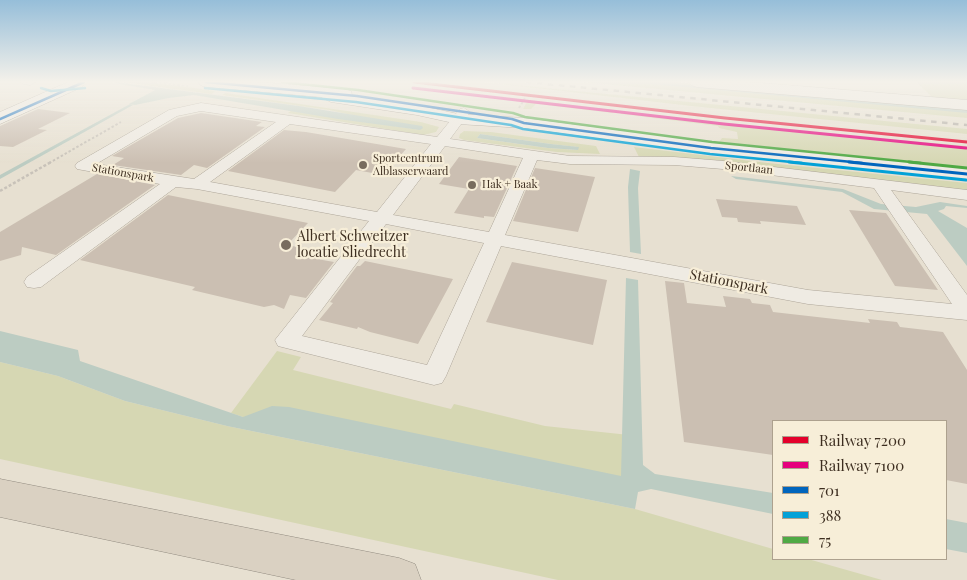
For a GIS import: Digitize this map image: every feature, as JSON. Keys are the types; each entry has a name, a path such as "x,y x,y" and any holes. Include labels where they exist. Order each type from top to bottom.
{"highway":[{"path":"0,498 399,580"}],"main road":[{"path":"0,119 21,109"},
{"path":"411,109 711,148 967,174"}],"street":[{"name":"Stationspark","path":"191,109 173,113 82,166 174,182 198,184 808,297 967,312"},
{"name":"Stationspark","path":"215,109 531,156"},
{"path":"461,116 286,340 434,376 531,156"},
{"path":"198,184 286,120"},
{"name":"Sportlaan","path":"531,156 570,160 694,163 878,183 967,195"},
{"name":"Stationspark","path":"34,282 174,182"},
{"name":"Stationspark","path":"878,183 967,312"}],"path":[{"path":"0,191 55,159"}],"green space":[{"path":"322,109 334,109 421,122 439,127 436,132 423,135 288,113 292,110 420,130"},
{"path":"579,109 615,110 612,113"},
{"path":"721,109 762,109 967,129 967,134"},
{"path":"871,109 967,109 967,118"},
{"path":"620,111 796,131 967,146 967,167 719,142 722,138 738,139 737,132 719,128 718,126 621,114"},
{"path":"464,131 491,132 596,146 600,154 557,152 464,140 459,138 460,134","holes":["480,134 578,147 578,150 548,148 477,138"]},
{"path":"634,147 768,163 967,183 967,191 714,160 639,157"},
{"path":"277,351 301,357 293,370 451,409 454,404 545,426 629,435 629,488 243,417 231,413"},
{"path":"0,362 58,376 125,401 227,426 635,509 772,549 772,560 812,560 882,580 558,580 0,459"}],"shaded area":[{"path":"278,109 318,109 422,126 423,128 420,130"},
{"path":"924,109 967,110 967,113"},
{"path":"480,134 579,147 578,150 548,148 477,138"},
{"path":"630,169 640,171 638,188 641,254 630,252 628,187"},
{"path":"731,176 843,189 881,204 916,207 940,202 967,206 967,208 946,206 938,211 967,228 967,266 927,214 874,209 842,192 736,179"},
{"path":"626,278 638,280 643,465 655,474 772,493 772,514 651,489 638,492 635,509 227,426 125,401 58,376 0,362 0,331 78,350 80,361 243,417 272,406 289,407 621,476"},
{"path":"947,519 967,523 967,553 947,549"}],"building":[{"path":"38,109 70,113 38,129 47,130 13,147 0,146 0,126"},
{"path":"201,113 262,122 256,126 265,127 207,168 194,165 181,175 113,165 124,158 112,156 178,118"},
{"path":"284,130 406,149 383,175 356,170 335,192 228,171"},
{"path":"459,157 517,166 494,217 484,216 484,218 454,213 469,189 439,184"},
{"path":"535,168 595,177 578,232 513,221"},
{"path":"97,174 155,185 56,255 22,247 21,255 0,261 0,232"},
{"path":"168,195 308,223 287,245 323,252 317,259 334,262 306,298 290,295 284,309 274,305 264,307 192,290 195,287 80,260"},
{"path":"716,199 797,206 806,225 760,221 761,224 738,222 737,218 722,217"},
{"path":"849,210 886,213 938,290 895,286"},
{"path":"365,261 453,279 418,344 370,332 358,327 357,329 319,320 333,303 330,302 357,266 360,266"},
{"path":"512,262 607,280 593,345 486,322"},
{"path":"665,281 684,283 687,303 726,307 723,296 750,299 752,303 770,305 773,312 870,323 868,319 897,322 900,327 943,332 967,370 967,484 947,480 947,420 772,420 772,455 684,442"}],"waterway":[{"path":"0,177 124,109"}],"railway":[{"path":"804,109 967,125"}],"rail line":[{"name":"7100","path":"595,109 966,148"},
{"name":"7200","path":"648,109 967,142"}],"transit line":[{"name":"701","path":"0,119 23,109"},
{"name":"388","path":"404,109 511,125 523,129 710,154 966,180"},
{"name":"701","path":"445,109 512,119 524,123 711,148 967,174"},
{"name":"75","path":"486,109 525,117 712,142 967,168"}],"place":[{"name":"Sportcentrum Alblasserwaard","path":"363,165"},
{"name":"Hak + Baak","path":"472,185"},
{"name":"Albert Schweitzer locatie Sliedrecht","path":"286,245"}]}
